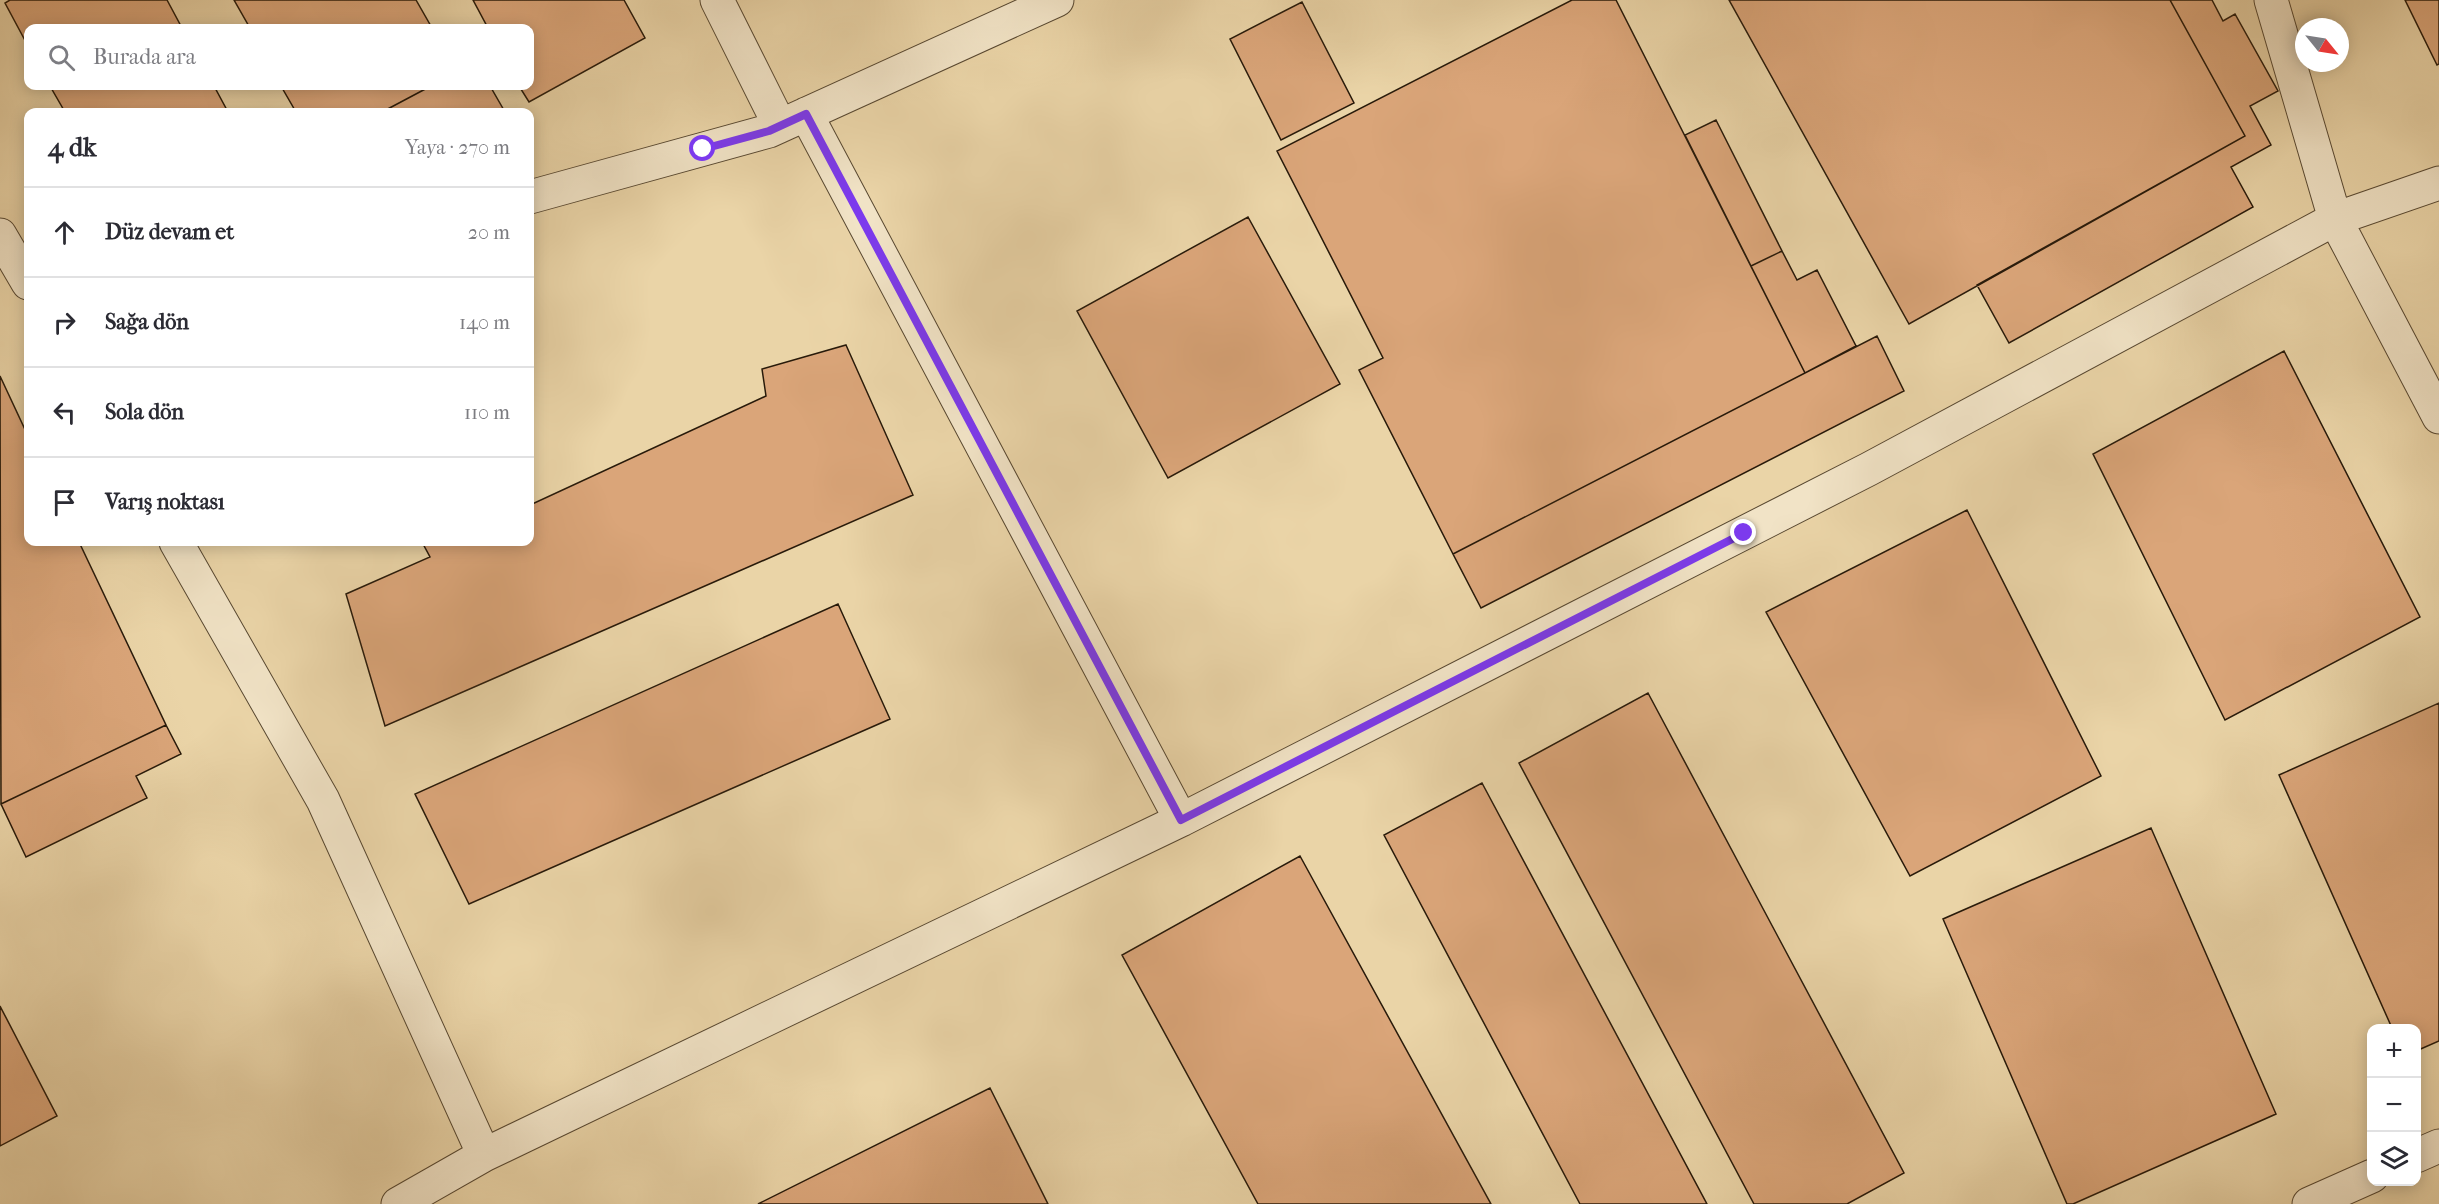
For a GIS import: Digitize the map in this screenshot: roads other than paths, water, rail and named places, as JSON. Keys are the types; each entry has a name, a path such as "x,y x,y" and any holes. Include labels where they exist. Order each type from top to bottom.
{"street":[{"path":"717,0 793,120 1181,820"},
{"path":"534,196 769,131 1057,0"},
{"path":"2271,0 2335,219 2439,417"},
{"path":"398,1204 484,1155 1181,820 1869,469 2335,219 2439,183"},
{"path":"0,235 24,276"},
{"path":"178,546 322,800 484,1155"},
{"path":"2421,1154 2439,1146"},
{"path":"2309,1204 2367,1178"}]}
